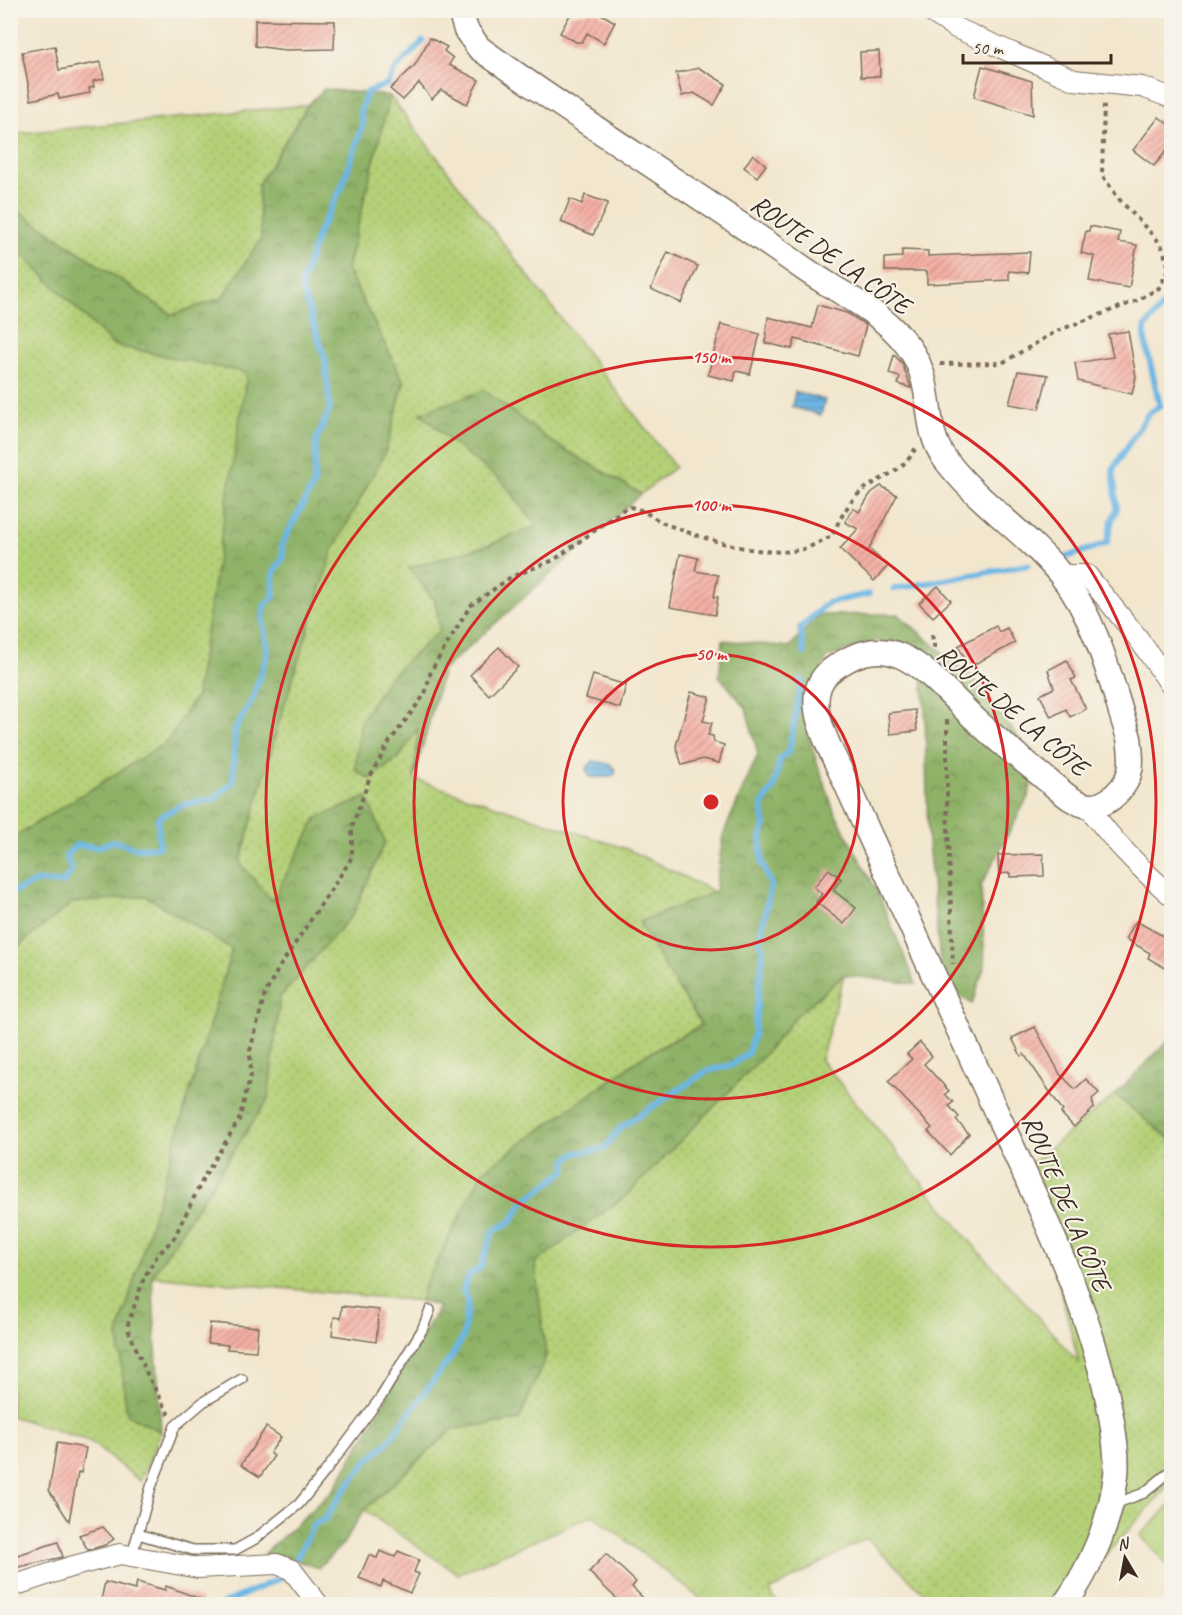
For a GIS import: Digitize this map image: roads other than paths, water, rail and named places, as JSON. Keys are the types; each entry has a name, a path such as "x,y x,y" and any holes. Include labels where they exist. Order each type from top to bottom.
{"street":[{"name":"ROUTE DE LA CÔTE","path":"460,10 466,30 479,48 817,278 882,317 903,340 921,366 928,393 931,425 943,457 967,486 1014,527 1061,575 1082,607 1097,640 1129,738 1131,773 1122,788 1109,801 1089,806 1069,798 992,735 926,672 901,656 890,652 868,651 842,662 827,674 819,692 816,708 838,768 1031,1189 1085,1320 1099,1362 1114,1434 1116,1473 1110,1506 1092,1556 1069,1602"},
{"path":"928,10 956,28 1074,80 1142,87 1172,98"},
{"path":"1061,575 1087,575 1138,638 1172,687"},
{"path":"1089,806 1095,817 1134,860 1172,896"},
{"path":"10,1587 120,1554 198,1569 277,1564 292,1570 318,1605"}],"lane":[{"path":"138,1534 192,1550 235,1550 255,1539 299,1504 325,1472 381,1398 422,1330 430,1310"},
{"path":"132,1555 151,1487 175,1426 203,1401 242,1378"},
{"path":"1110,1506 1144,1493 1172,1470"}],"water":[{"path":"795,392 825,400 821,415 792,407"},
{"path":"593,761 610,764 616,770 615,774 610,777 590,777 586,769"}],"waterway":[{"path":"10,894 38,881 63,883 72,870 66,856 76,845 98,847 113,841 136,848 159,847 158,818 181,805 214,799 233,782 235,730 253,698 268,652 263,620 265,605 274,596 273,574 283,558 282,544 314,484 316,441 330,409 325,359 301,286 318,233 341,189 363,124 360,112 367,92 388,84 394,71 423,41"},
{"path":"1067,557 1107,543 1117,509 1113,469 1148,414 1160,406 1145,340 1145,328 1172,294"},
{"path":"894,589 1028,565"},
{"path":"804,653 800,628 827,603 869,594"},
{"path":"297,1557 314,1524 326,1518 367,1461 387,1443 452,1356 463,1337 468,1301 463,1290 469,1275 480,1268 493,1231 512,1221 523,1202 565,1171 567,1159 576,1153 604,1149 620,1128 707,1071 732,1065 748,1053 754,1033 763,952 760,939 771,885 762,863 761,840 765,825 762,805 774,787 780,759 789,751 802,680"},
{"path":"223,1604 283,1577"}]}
